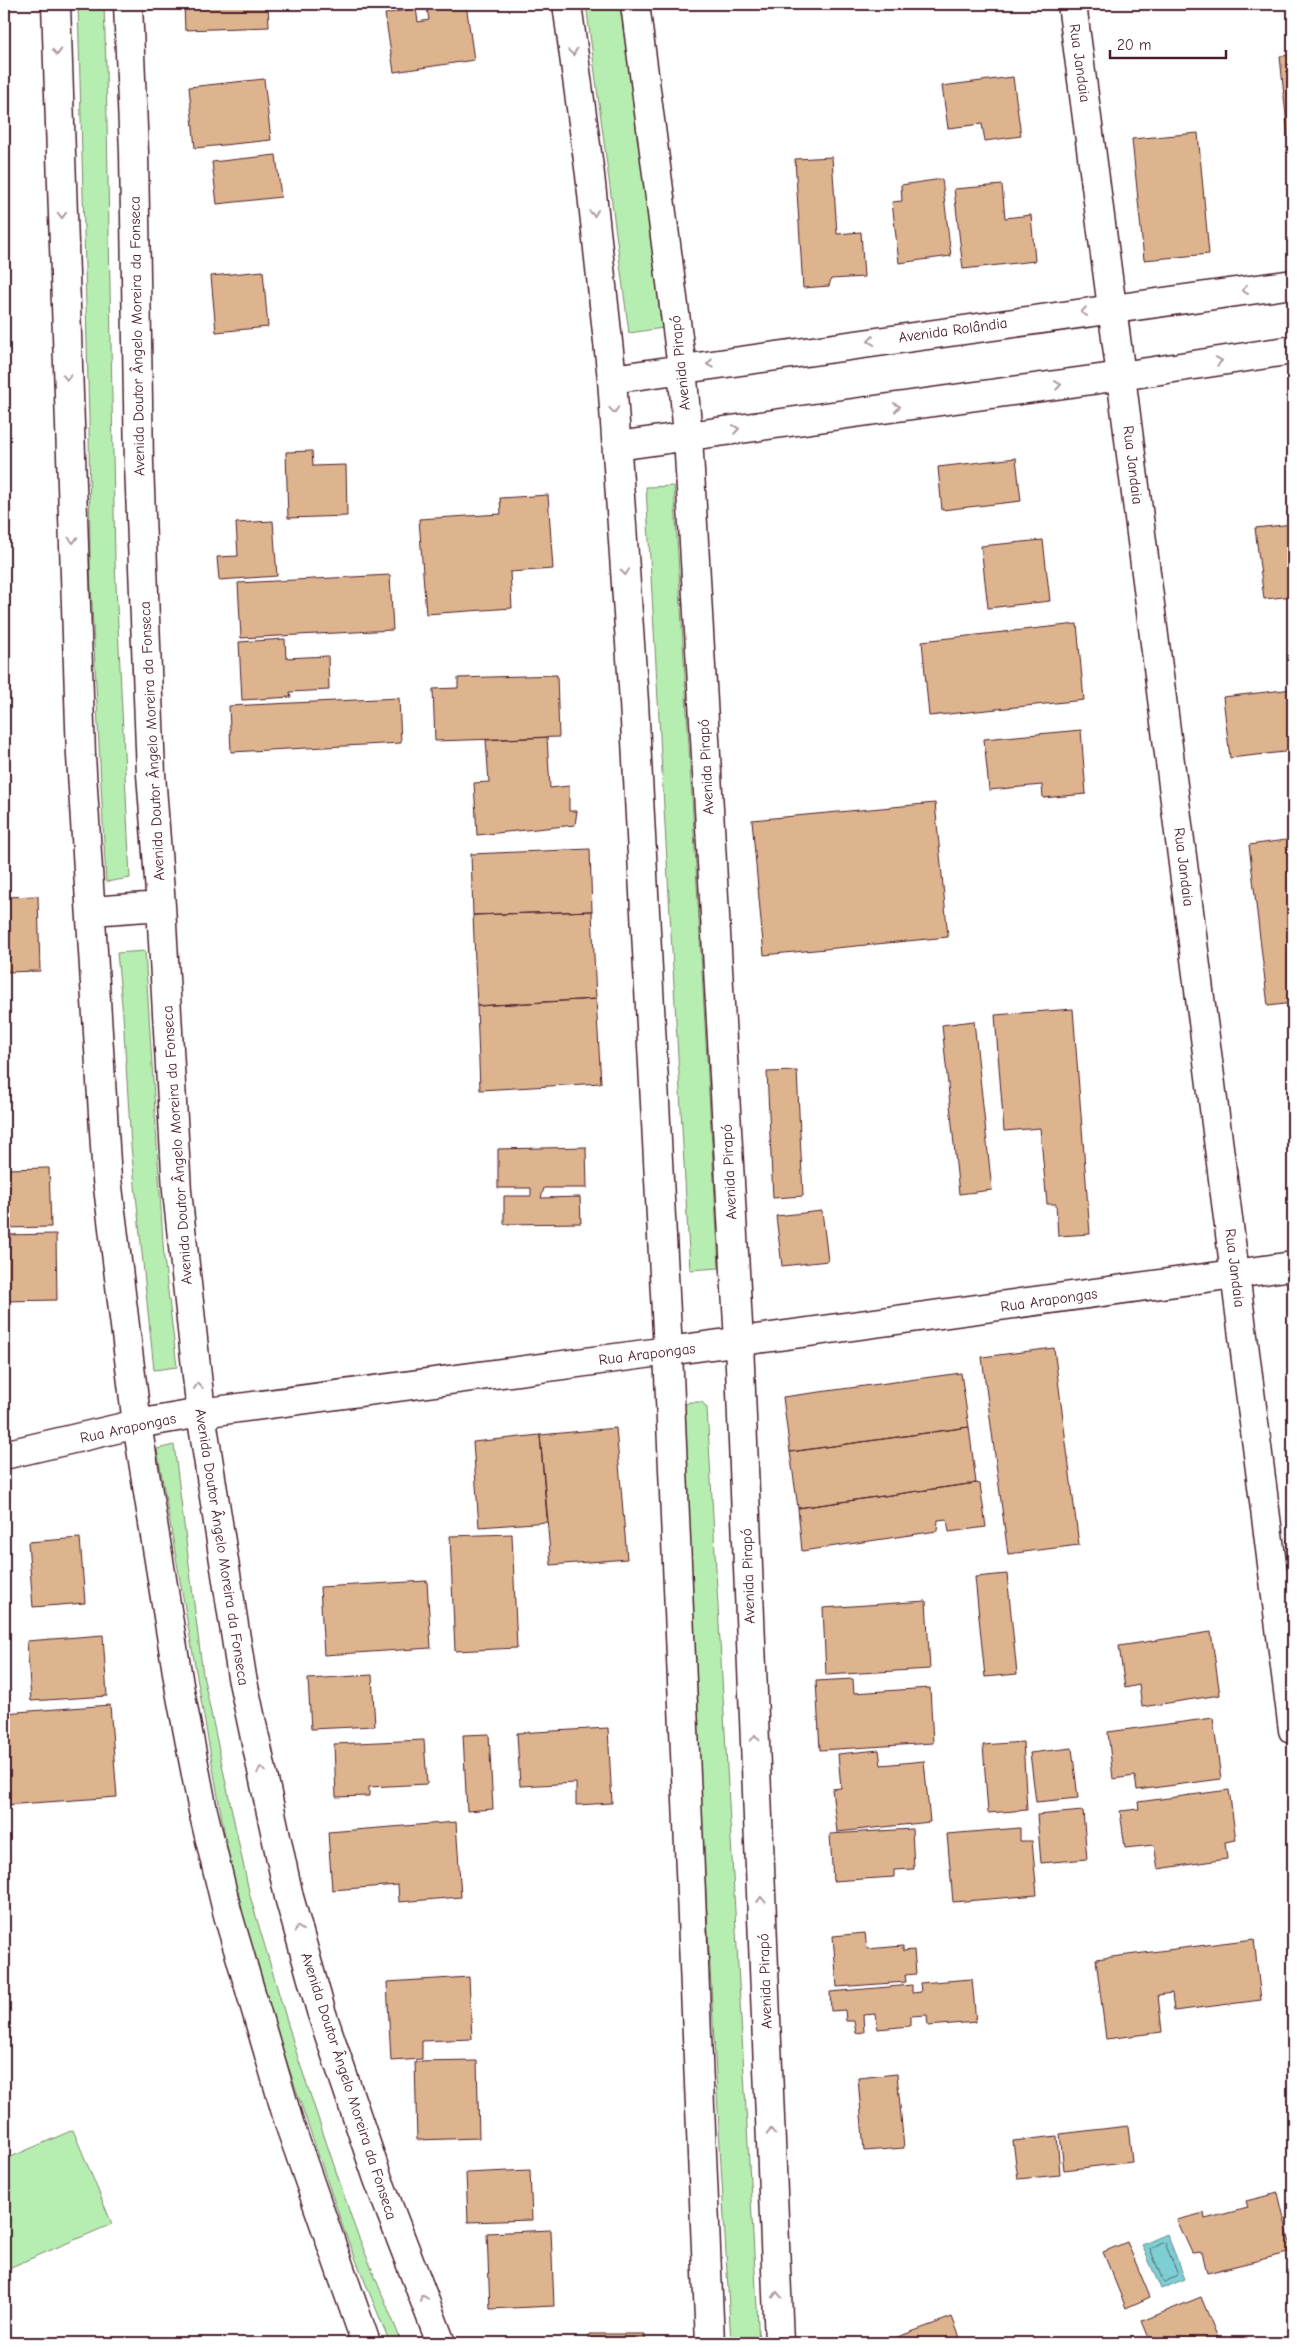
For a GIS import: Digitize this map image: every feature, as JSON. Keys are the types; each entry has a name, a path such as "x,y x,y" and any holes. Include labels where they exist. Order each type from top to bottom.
{"street":[{"path":"56,4 81,756 107,1179 137,1424 180,1691 203,1811 225,1906 290,2126 366,2343"},
{"name":"Avenida Doutor Ângelo Moreira da Fonseca","path":"128,4 134,153 138,464 151,774 161,906 177,1191 201,1413 242,1677 289,1897 321,2011 378,2179 441,2343"},
{"path":"567,4 590,175 612,379 634,702 668,1351 710,2343"},
{"name":"Avenida Pirapó","path":"635,4 682,368 688,436 738,1342 780,2343"},
{"name":"Rua Jandaia","path":"1072,4 1122,376 1293,1730"},
{"name":"Avenida Rolândia","path":"612,379 1293,284"},
{"path":"617,446 1122,376 1293,350"},
{"path":"91,911 161,906"},
{"name":"Rua Arapongas","path":"4,1455 137,1424 201,1413 1293,1266"}],"green space":[{"path":"78,4 104,4 115,563 130,878 106,882 90,567 89,419"},
{"path":"586,4 621,4 663,328 629,333"},
{"path":"674,486 719,1268 690,1270 646,487"},
{"path":"145,951 164,1258 177,1367 154,1370 131,1146 117,953"},
{"path":"689,1402 702,1402 707,1408 759,2343 731,2343 698,1753 683,1407"},
{"path":"174,1445 203,1675 250,1896 298,2058 355,2228 402,2343 390,2343 345,2233 286,2060 236,1899 157,1449"},
{"path":"73,2130 112,2224 4,2270 4,2160"}],"water":[{"path":"1167,2234 1185,2279 1161,2289 1142,2245"}],"building":[{"path":"184,4 268,4 269,27 185,30"},
{"path":"466,4 474,60 394,72 385,14 416,8 418,22 429,20 427,8"},
{"path":"1293,55 1293,186 1280,56"},
{"path":"1013,77 1021,136 985,141 982,124 948,128 942,86"},
{"path":"264,79 271,140 195,148 189,87"},
{"path":"1198,133 1209,254 1144,260 1132,139"},
{"path":"276,155 281,197 217,204 212,162"},
{"path":"832,157 837,234 861,232 864,277 831,279 829,286 803,288 795,159"},
{"path":"942,179 951,256 899,263 892,202 902,201 901,185"},
{"path":"1002,185 1005,218 1031,215 1035,261 963,269 954,189"},
{"path":"263,271 268,327 216,332 211,276"},
{"path":"312,451 313,466 346,465 347,516 288,518 286,452"},
{"path":"1016,458 1021,501 942,510 938,467"},
{"path":"548,495 553,569 510,572 512,608 426,614 419,519 501,514 500,498"},
{"path":"273,521 277,576 219,580 217,557 238,556 236,523"},
{"path":"1293,524 1293,596 1264,599 1255,528"},
{"path":"1043,540 1050,601 988,608 981,546"},
{"path":"390,575 393,630 241,638 238,583"},
{"path":"1077,624 1084,700 929,716 922,641"},
{"path":"285,639 286,658 328,656 329,690 290,692 291,697 242,700 239,642"},
{"path":"557,675 559,737 435,741 433,689 458,688 458,678"},
{"path":"1293,689 1293,751 1230,758 1223,697"},
{"path":"399,698 401,743 231,752 229,706"},
{"path":"1081,730 1086,794 1043,798 1042,785 989,790 984,739"},
{"path":"547,737 550,788 569,786 569,811 577,811 575,825 477,835 474,783 489,782 486,740"},
{"path":"935,803 948,937 764,955 752,820"},
{"path":"1293,839 1293,1003 1268,1006 1249,845"},
{"path":"590,849 592,911 473,915 471,854"},
{"path":"38,896 40,971 4,972 4,897"},
{"path":"592,911 596,999 477,1006 473,915"},
{"path":"596,999 601,1083 480,1090 477,1006"},
{"path":"1073,1009 1090,1234 1058,1236 1056,1204 1047,1204 1040,1128 1004,1131 995,1015"},
{"path":"974,1021 992,1190 959,1194 942,1025"},
{"path":"797,1071 803,1196 773,1198 767,1072"},
{"path":"586,1147 587,1188 544,1188 541,1198 580,1197 581,1223 504,1224 504,1196 531,1196 531,1188 498,1188 498,1149"},
{"path":"49,1168 51,1227 4,1228 4,1169"},
{"path":"822,1211 828,1261 782,1266 776,1216"},
{"path":"56,1234 57,1300 4,1301 4,1235"},
{"path":"1290,1328 1293,1328 1293,1354"},
{"path":"1054,1348 1079,1545 1008,1554 982,1357"},
{"path":"961,1373 969,1427 790,1452 783,1397"},
{"path":"969,1427 976,1483 798,1508 790,1452"},
{"path":"616,1428 627,1559 551,1565 540,1435"},
{"path":"540,1435 548,1522 479,1527 473,1442"},
{"path":"976,1483 980,1484 986,1527 949,1532 947,1519 938,1520 937,1531 802,1551 798,1508"},
{"path":"512,1534 517,1648 455,1651 450,1536"},
{"path":"80,1538 85,1603 33,1607 28,1542"},
{"path":"1007,1574 1017,1674 985,1677 975,1577"},
{"path":"4,1581 8,1645 4,1645"},
{"path":"427,1581 431,1648 324,1655 320,1587"},
{"path":"926,1601 930,1669 826,1675 823,1608"},
{"path":"1211,1632 1220,1695 1142,1707 1139,1685 1125,1688 1119,1646"},
{"path":"103,1635 107,1696 31,1701 27,1641"},
{"path":"372,1675 375,1726 311,1729 308,1679"},
{"path":"853,1679 854,1693 930,1688 933,1743 820,1750 816,1681"},
{"path":"110,1705 117,1797 4,1805 4,1713"},
{"path":"1213,1718 1221,1779 1137,1790 1135,1776 1113,1779 1108,1732"},
{"path":"608,1728 612,1803 576,1805 576,1783 520,1786 517,1733"},
{"path":"489,1734 493,1809 467,1811 463,1735"},
{"path":"424,1740 427,1784 369,1787 369,1796 336,1797 334,1744"},
{"path":"1023,1742 1027,1810 988,1813 983,1745"},
{"path":"1072,1748 1078,1798 1036,1802 1030,1753"},
{"path":"879,1750 881,1765 924,1761 930,1822 837,1832 832,1789 841,1788 838,1754"},
{"path":"1229,1790 1236,1840 1225,1842 1227,1859 1158,1869 1154,1845 1125,1848 1120,1811 1139,1809 1138,1802"},
{"path":"1083,1811 1087,1859 1041,1863 1037,1815"},
{"path":"456,1822 461,1897 399,1902 398,1885 332,1890 328,1832"},
{"path":"1020,1828 1020,1841 1032,1841 1037,1895 953,1902 947,1834"},
{"path":"912,1829 914,1869 894,1870 894,1877 833,1881 830,1834"},
{"path":"865,1933 867,1949 903,1946 903,1951 914,1950 916,1974 905,1975 906,1982 837,1987 833,1936"},
{"path":"1254,1939 1261,2000 1174,2011 1172,1993 1158,1995 1162,2032 1106,2039 1096,1959"},
{"path":"469,1977 472,2039 422,2041 422,2059 391,2061 387,1982"},
{"path":"972,1979 976,2022 928,2026 927,2015 910,2016 910,2026 878,2029 876,2014 863,2015 864,2032 856,2033 854,2021 846,2021 845,2010 831,2011 830,1992 912,1985 912,1993 921,1992 920,1983"},
{"path":"477,2061 479,2138 417,2140 415,2062"},
{"path":"897,2074 904,2148 864,2151 858,2078"},
{"path":"1128,2126 1132,2162 1064,2170 1060,2134"},
{"path":"1057,2136 1060,2175 1018,2179 1013,2141"},
{"path":"530,2170 532,2220 468,2222 466,2173"},
{"path":"1278,2193 1292,2252 1207,2273 1202,2252 1192,2253 1177,2220 1204,2213 1205,2219 1248,2208 1246,2201"},
{"path":"551,2230 554,2306 490,2309 487,2233"},
{"path":"1127,2242 1150,2297 1126,2308 1103,2252"},
{"path":"1201,2297 1220,2343 1151,2343 1142,2321"},
{"path":"952,2317 962,2343 884,2343 884,2342"},
{"path":"589,2334 645,2334 645,2343 589,2343"}]}
